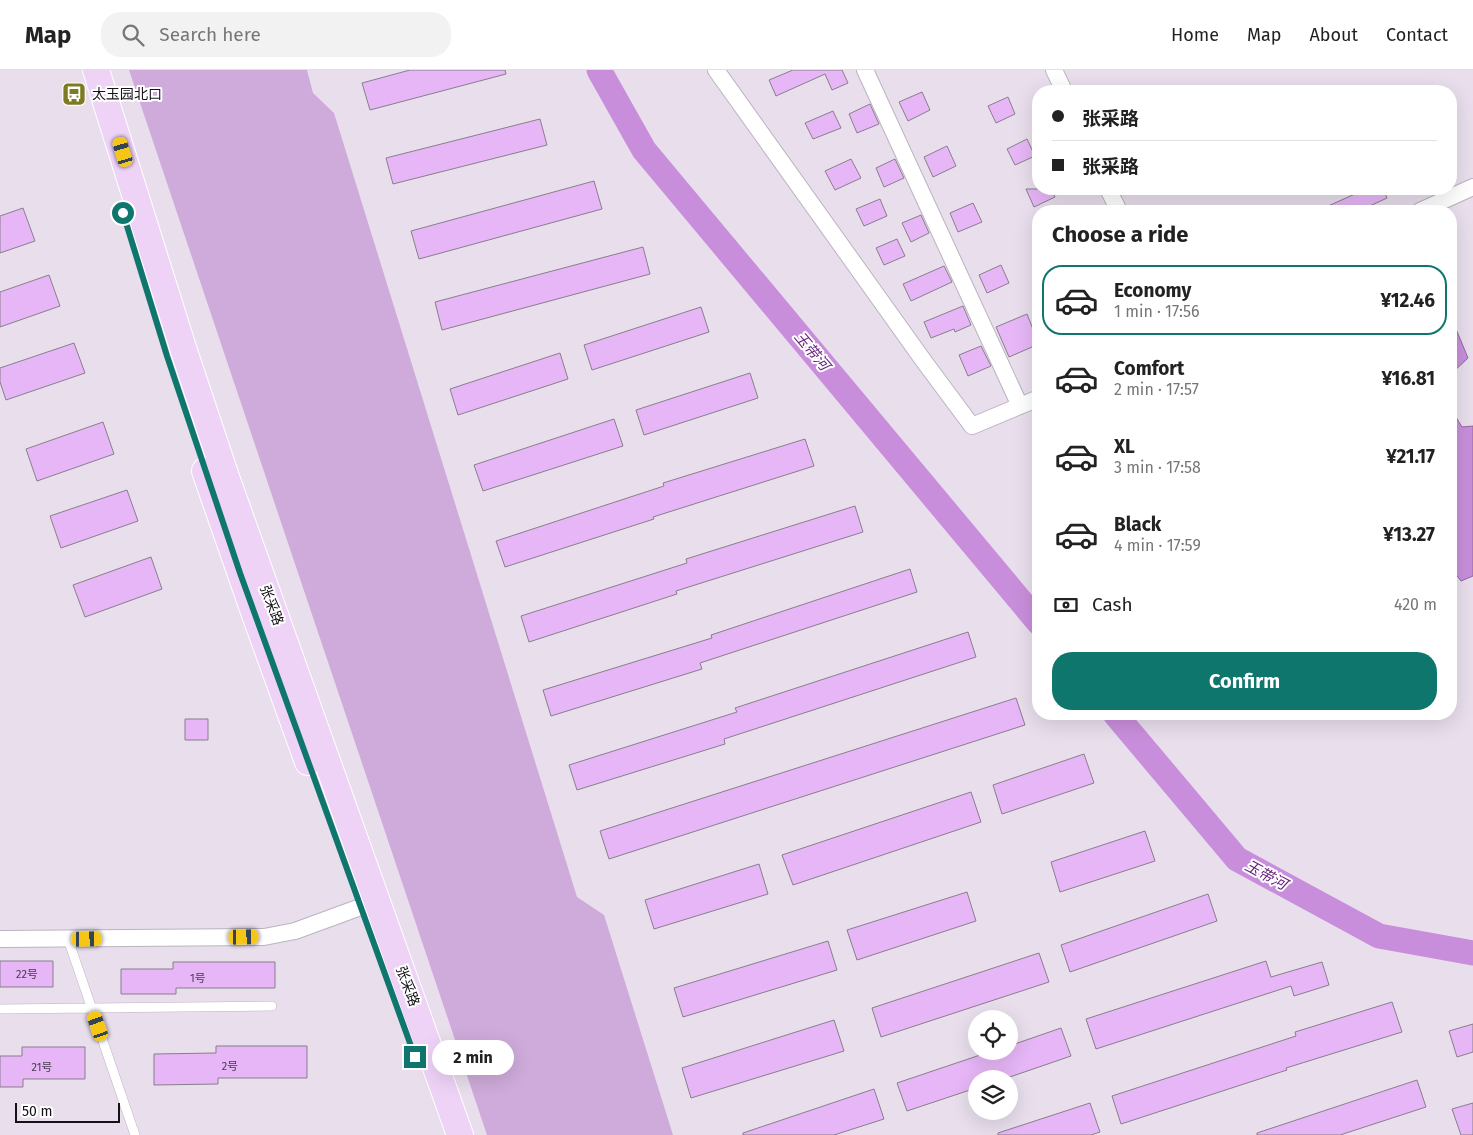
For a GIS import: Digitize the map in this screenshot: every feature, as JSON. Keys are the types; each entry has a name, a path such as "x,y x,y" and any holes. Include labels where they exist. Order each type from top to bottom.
{"main road":[{"name":"张采路","path":"79,70 167,356 253,609 460,1135"},
{"name":"张采路","path":"96,70 184,351 369,904 442,1135"}],"street":[{"path":"716,70 972,426 1032,401"},
{"path":"865,70 1020,406"},
{"path":"1054,70 1061,85"},
{"path":"1457,194 1473,187"},
{"path":"1433,205 1455,195"},
{"path":"0,939 264,937 295,931 369,904"}],"lane":[{"path":"68,939 135,1135"},
{"path":"0,1009 272,1006"}],"shaded area":[{"path":"129,70 307,70 313,93 334,113 577,897 604,915 673,1135 487,1135"},
{"path":"1457,331 1468,358 1457,368"},
{"path":"1457,419 1462,427 1473,426 1473,576 1461,581 1457,576"}],"building":[{"path":"410,70 505,70 506,74 370,110 362,83"},
{"path":"793,70 842,70 848,83 832,90 825,74 776,96 769,80"},
{"path":"922,92 930,110 908,121 899,102"},
{"path":"1008,97 1015,114 996,123 988,106"},
{"path":"870,104 879,124 857,133 849,114"},
{"path":"833,111 841,128 813,139 805,123"},
{"path":"540,119 547,145 393,184 386,158"},
{"path":"1027,139 1032,150 1032,157 1015,165 1007,149"},
{"path":"947,146 956,166 933,177 924,157"},
{"path":"851,159 861,178 835,190 825,171"},
{"path":"895,159 904,178 884,187 876,168"},
{"path":"594,181 602,209 419,259 411,231"},
{"path":"1026,189 1032,189 1032,195 1054,195 1055,197 1038,205 1033,205"},
{"path":"1353,195 1386,195 1387,198 1372,205 1330,205"},
{"path":"880,199 887,216 864,226 856,209"},
{"path":"973,203 982,222 958,232 950,213"},
{"path":"23,208 35,241 0,253 0,216"},
{"path":"921,215 929,233 911,242 902,223"},
{"path":"897,239 905,256 884,265 876,248"},
{"path":"643,247 650,274 442,330 435,302"},
{"path":"1001,265 1009,283 987,293 979,275"},
{"path":"944,266 952,282 911,301 903,284"},
{"path":"49,275 60,306 0,327 0,292"},
{"path":"963,306 971,325 955,332 954,329 931,338 924,322"},
{"path":"701,307 709,332 592,370 584,345"},
{"path":"1027,314 1032,326 1032,347 1009,357 996,327"},
{"path":"74,343 85,373 6,400 0,382 0,368"},
{"path":"981,346 991,366 968,376 959,355"},
{"path":"560,353 568,379 458,415 450,389"},
{"path":"750,373 758,398 644,435 636,410"},
{"path":"614,419 623,446 483,491 474,465"},
{"path":"103,422 114,454 37,481 26,449"},
{"path":"805,439 814,466 653,517 654,519 505,567 496,541 664,486 663,483"},
{"path":"127,490 138,521 61,548 50,516"},
{"path":"855,506 863,532 676,591 677,594 529,642 521,616 687,563 686,559"},
{"path":"151,557 162,589 85,617 73,585"},
{"path":"910,569 917,592 700,663 702,669 551,716 543,690 712,638 711,635"},
{"path":"968,632 976,657 724,739 725,744 577,790 569,765 737,712 735,708"},
{"path":"1016,698 1025,725 609,859 600,831"},
{"path":"185,719 208,719 208,740 185,740"},
{"path":"1084,754 1094,783 1002,814 993,785"},
{"path":"971,792 981,822 793,885 782,855"},
{"path":"1145,831 1155,861 1060,892 1051,862"},
{"path":"759,864 768,894 654,929 645,900"},
{"path":"967,892 976,921 857,960 847,930"},
{"path":"1208,894 1217,921 1070,972 1061,945"},
{"path":"828,941 837,970 683,1017 674,988"},
{"path":"1039,953 1049,982 881,1037 872,1008"},
{"path":"0,961 53,961 53,987 0,987"},
{"path":"1266,961 1271,977 1322,962 1329,985 1294,996 1291,986 1096,1049 1086,1019"},
{"path":"173,962 275,962 275,988 176,988 176,994 121,994 121,969 173,969"},
{"path":"1392,1002 1402,1032 1286,1068 1287,1070 1121,1124 1112,1096 1296,1036 1295,1032"},
{"path":"834,1020 844,1051 691,1098 682,1068"},
{"path":"1473,1024 1473,1052 1457,1057 1449,1031"},
{"path":"1061,1028 1071,1056 1018,1074 1018,1070 968,1070 968,1091 907,1111 897,1083 968,1059 1018,1060 1018,1043"},
{"path":"216,1046 307,1046 307,1078 218,1078 218,1084 154,1085 154,1054 216,1053"},
{"path":"22,1047 85,1047 85,1079 23,1079 23,1087 0,1087 0,1056 22,1056"},
{"path":"1417,1080 1426,1107 1340,1135 1257,1135 1257,1133"},
{"path":"874,1089 884,1119 834,1135 743,1135 743,1133"},
{"path":"1090,1103 1100,1132 1091,1135 998,1135 998,1133"},
{"path":"1473,1103 1473,1135 1461,1135 1452,1109"}],"waterway":[{"name":"玉带河","path":"599,70 644,150 1032,615"},
{"name":"玉带河","path":"1120,720 1237,859 1379,936 1473,953"}],"place":[{"name":"太玉园北口","path":"74,94"}],"route":[{"path":"123,213 167,356 240,573 415,1057"}]}
